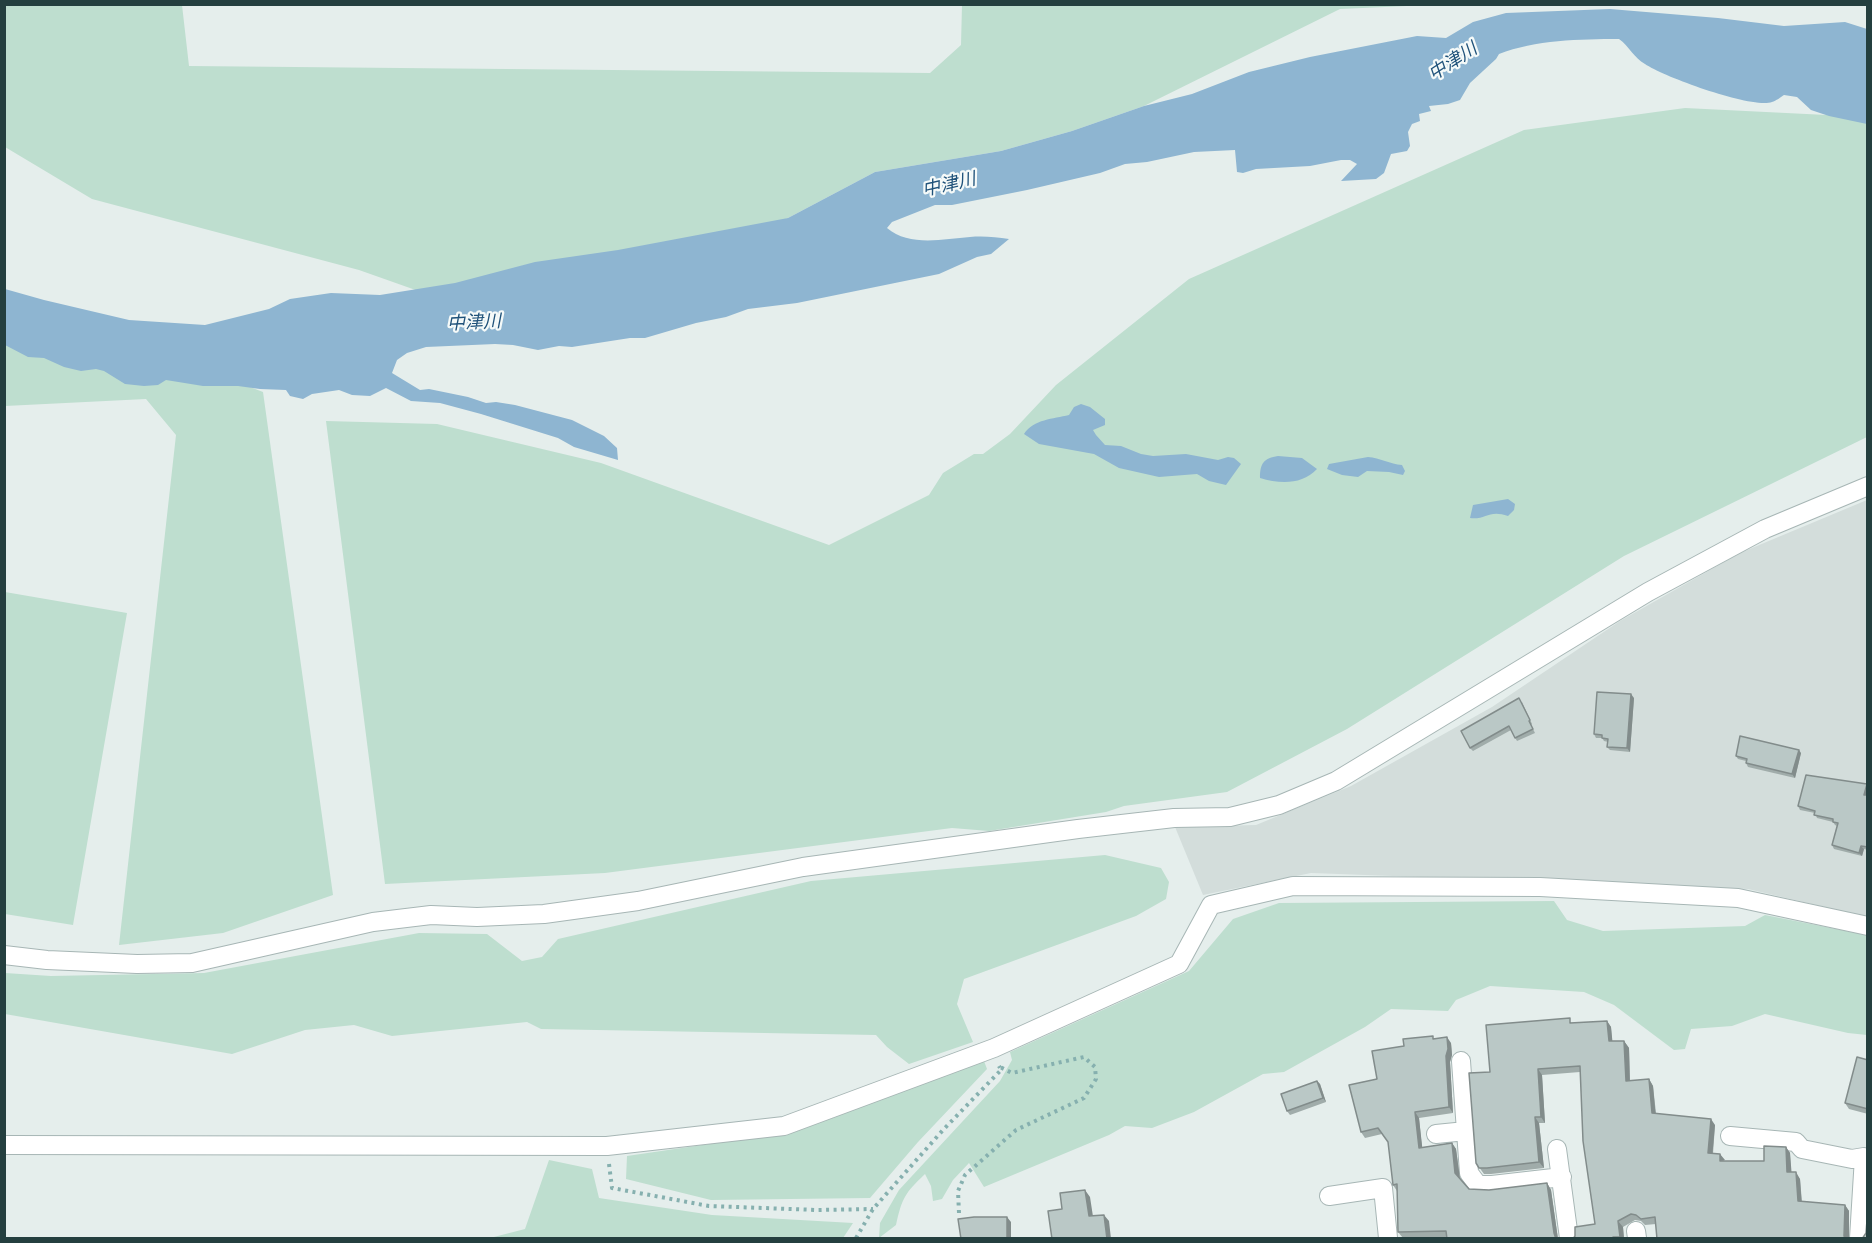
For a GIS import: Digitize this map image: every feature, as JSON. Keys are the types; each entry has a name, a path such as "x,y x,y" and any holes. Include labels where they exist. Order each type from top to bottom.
{"street":[{"path":"4,955 47,960 192,963 373,922 431,915 477,917 544,914 638,901 803,867 1078,829 1174,818 1230,817 1279,805 1336,781 1648,592 1765,529 1868,486"},
{"path":"4,1145 607,1146 784,1126 994,1047 1179,964 1211,905 1293,886 1540,887 1738,898 1868,926"},
{"path":"1461,1060 1469,1173 1478,1185 1562,1177"},
{"path":"1436,1134 1466,1131"},
{"path":"1742,1142 1796,1142 1802,1149 1852,1159 1864,1158 1859,1239"},
{"path":"1557,1149 1569,1239"},
{"path":"1329,1196 1383,1188 1388,1239"}],"path":[{"path":"856,1239 873,1209 943,1130 1001,1070 994,1047"},
{"path":"959,1213 958,1191 965,1175 1016,1130 1084,1098 1096,1079 1095,1067 1084,1057 1012,1073 1000,1067"},
{"path":"607,1146 612,1188 709,1206 817,1210 873,1209"}],"shaded area":[{"path":"1867,500 1867,917 1748,889 1311,873 1203,895 1175,827 1256,825 1351,786 1492,707 1620,621 1740,553"}],"green space":[{"path":"5,5 182,5 189,66 930,73 961,45 962,5 1429,5 1340,9 1144,106 1072,131 1001,151 875,172 788,218 523,328 359,270 92,199 5,147"},
{"path":"1685,108 1867,117 1867,437 1624,556 1347,729 1227,792 1124,806 1106,812 989,831 952,828 605,873 385,884 326,421 437,424 601,463 829,545 929,495 943,473 974,454 983,454 1010,434 1056,385 1189,279 1524,130"},
{"path":"5,293 263,392 333,895 223,933 119,945 176,435 146,399 5,406"},
{"path":"5,592 127,613 73,925 5,914"},
{"path":"1105,855 1161,868 1169,882 1166,899 1136,916 964,979 957,1004 973,1042 909,1064 876,1035 541,1029 527,1022 392,1036 354,1025 305,1030 232,1054 5,1014 5,973 51,976 204,973 419,933 487,934 522,961 542,957 558,939 811,881"},
{"path":"1554,901 1567,920 1603,931 1745,926 1765,915 1867,935 1867,1035 1848,1033 1765,1014 1732,1026 1691,1029 1685,1049 1674,1050 1614,1005 1584,992 1490,986 1456,1000 1448,1011 1391,1009 1365,1027 1284,1072 1263,1074 1194,1112 1152,1128 1125,1126 1109,1135 984,1187 969,1163 953,1180 942,1199 933,1201 931,1186 925,1174 905,1196 896,1225 879,1238 880,1223 899,1190 1000,1081 1012,1060 1010,1052 1189,971 1233,919 1279,903"},
{"path":"984,1061 987,1069 918,1142 870,1198 711,1200 626,1179 627,1156 791,1132"},
{"path":"549,1160 592,1169 599,1198 712,1215 853,1223 843,1238 490,1238 525,1229"}],"water":[{"name":"中津川","path":"1610,9 1784,26 1845,22 1867,29 1867,124 1811,110 1797,97 1784,95 1774,101 1762,103 1746,101 1708,90 1655,70 1638,59 1619,39 1543,43 1499,54 1470,83 1460,100 1429,106 1431,111 1419,114 1420,121 1412,124 1408,132 1410,146 1407,151 1391,154 1384,173 1376,179 1341,181 1357,164 1350,160 1237,172 1235,150 1194,152 1125,164 1100,173 1027,190 952,205 935,205 892,222 887,228 905,238 916,240 980,237 1009,239 991,254 977,257 939,274 797,303 748,309 645,338 538,350 495,344 426,347 407,353 397,360 392,373 420,390 429,389 486,403 515,405 572,420 604,436 617,448 618,460 481,414 440,403 411,401 386,388 370,396 352,395 339,390 312,394 303,399 290,396 286,390 203,386 166,380 158,385 125,384 104,371 96,369 81,371 64,367 44,358 28,357 5,345 5,289 129,320 205,325 269,309 290,299 331,293 380,295 455,283 535,262 618,250 788,218 875,172 1001,151 1072,131 1144,106 1192,94 1249,72 1310,57 1417,36 1446,38 1473,22 1506,13"},
{"path":"1081,404 1090,407 1105,419 1105,425 1093,430 1105,445 1121,446 1153,456 1186,454 1218,460 1228,457 1234,458 1241,464 1226,485 1209,481 1197,474 1159,477 1119,468 1094,454 1039,444 1024,434 1038,422 1069,415 1074,407"},
{"path":"1278,456 1302,458 1317,469 1305,478 1290,482 1260,478 1264,462"},
{"path":"1368,457 1402,465 1405,471 1403,475 1367,471 1358,477 1342,475 1327,469 1329,464"},
{"path":"1508,499 1515,504 1514,510 1508,516 1492,514 1470,518 1473,505"}],"building":[{"path":"1597,692 1631,694 1627,748 1607,747 1608,739 1594,734"},
{"path":"1519,698 1533,729 1515,738 1509,726 1470,748 1461,731"},
{"path":"1740,736 1799,750 1792,774 1746,763 1747,759 1736,756"},
{"path":"1806,775 1867,784 1864,795 1868,795 1868,847 1861,846 1859,853 1832,845 1838,823 1833,822 1833,819 1814,815 1815,811 1798,806"},
{"path":"1570,1018 1570,1023 1607,1021 1609,1041 1624,1041 1626,1081 1649,1079 1652,1113 1711,1119 1708,1153 1720,1154 1720,1161 1764,1161 1764,1146 1786,1147 1787,1172 1796,1172 1798,1201 1845,1205 1844,1236 1846,1239 1657,1239 1655,1217 1641,1219 1631,1214 1618,1221 1620,1237 1573,1239 1575,1227 1595,1224 1583,1141 1580,1066 1538,1069 1541,1117 1535,1117 1539,1162 1479,1168 1476,1163 1469,1073 1490,1072 1486,1025"},
{"path":"1433,1036 1433,1039 1447,1037 1449,1107 1415,1112 1419,1148 1452,1143 1455,1173 1469,1189 1489,1190 1547,1183 1556,1239 1447,1239 1446,1231 1398,1232 1397,1184 1393,1185 1388,1142 1378,1128 1361,1132 1349,1085 1377,1079 1372,1051 1404,1046 1403,1039"},
{"path":"1857,1057 1868,1060 1868,1109 1845,1103"},
{"path":"1317,1081 1323,1098 1287,1111 1281,1094"},
{"path":"1085,1190 1089,1216 1104,1215 1107,1239 1052,1239 1048,1211 1062,1209 1060,1193"},
{"path":"1868,1207 1868,1239 1862,1239 1866,1233"},
{"path":"1007,1217 1007,1239 961,1239 958,1219"}]}
